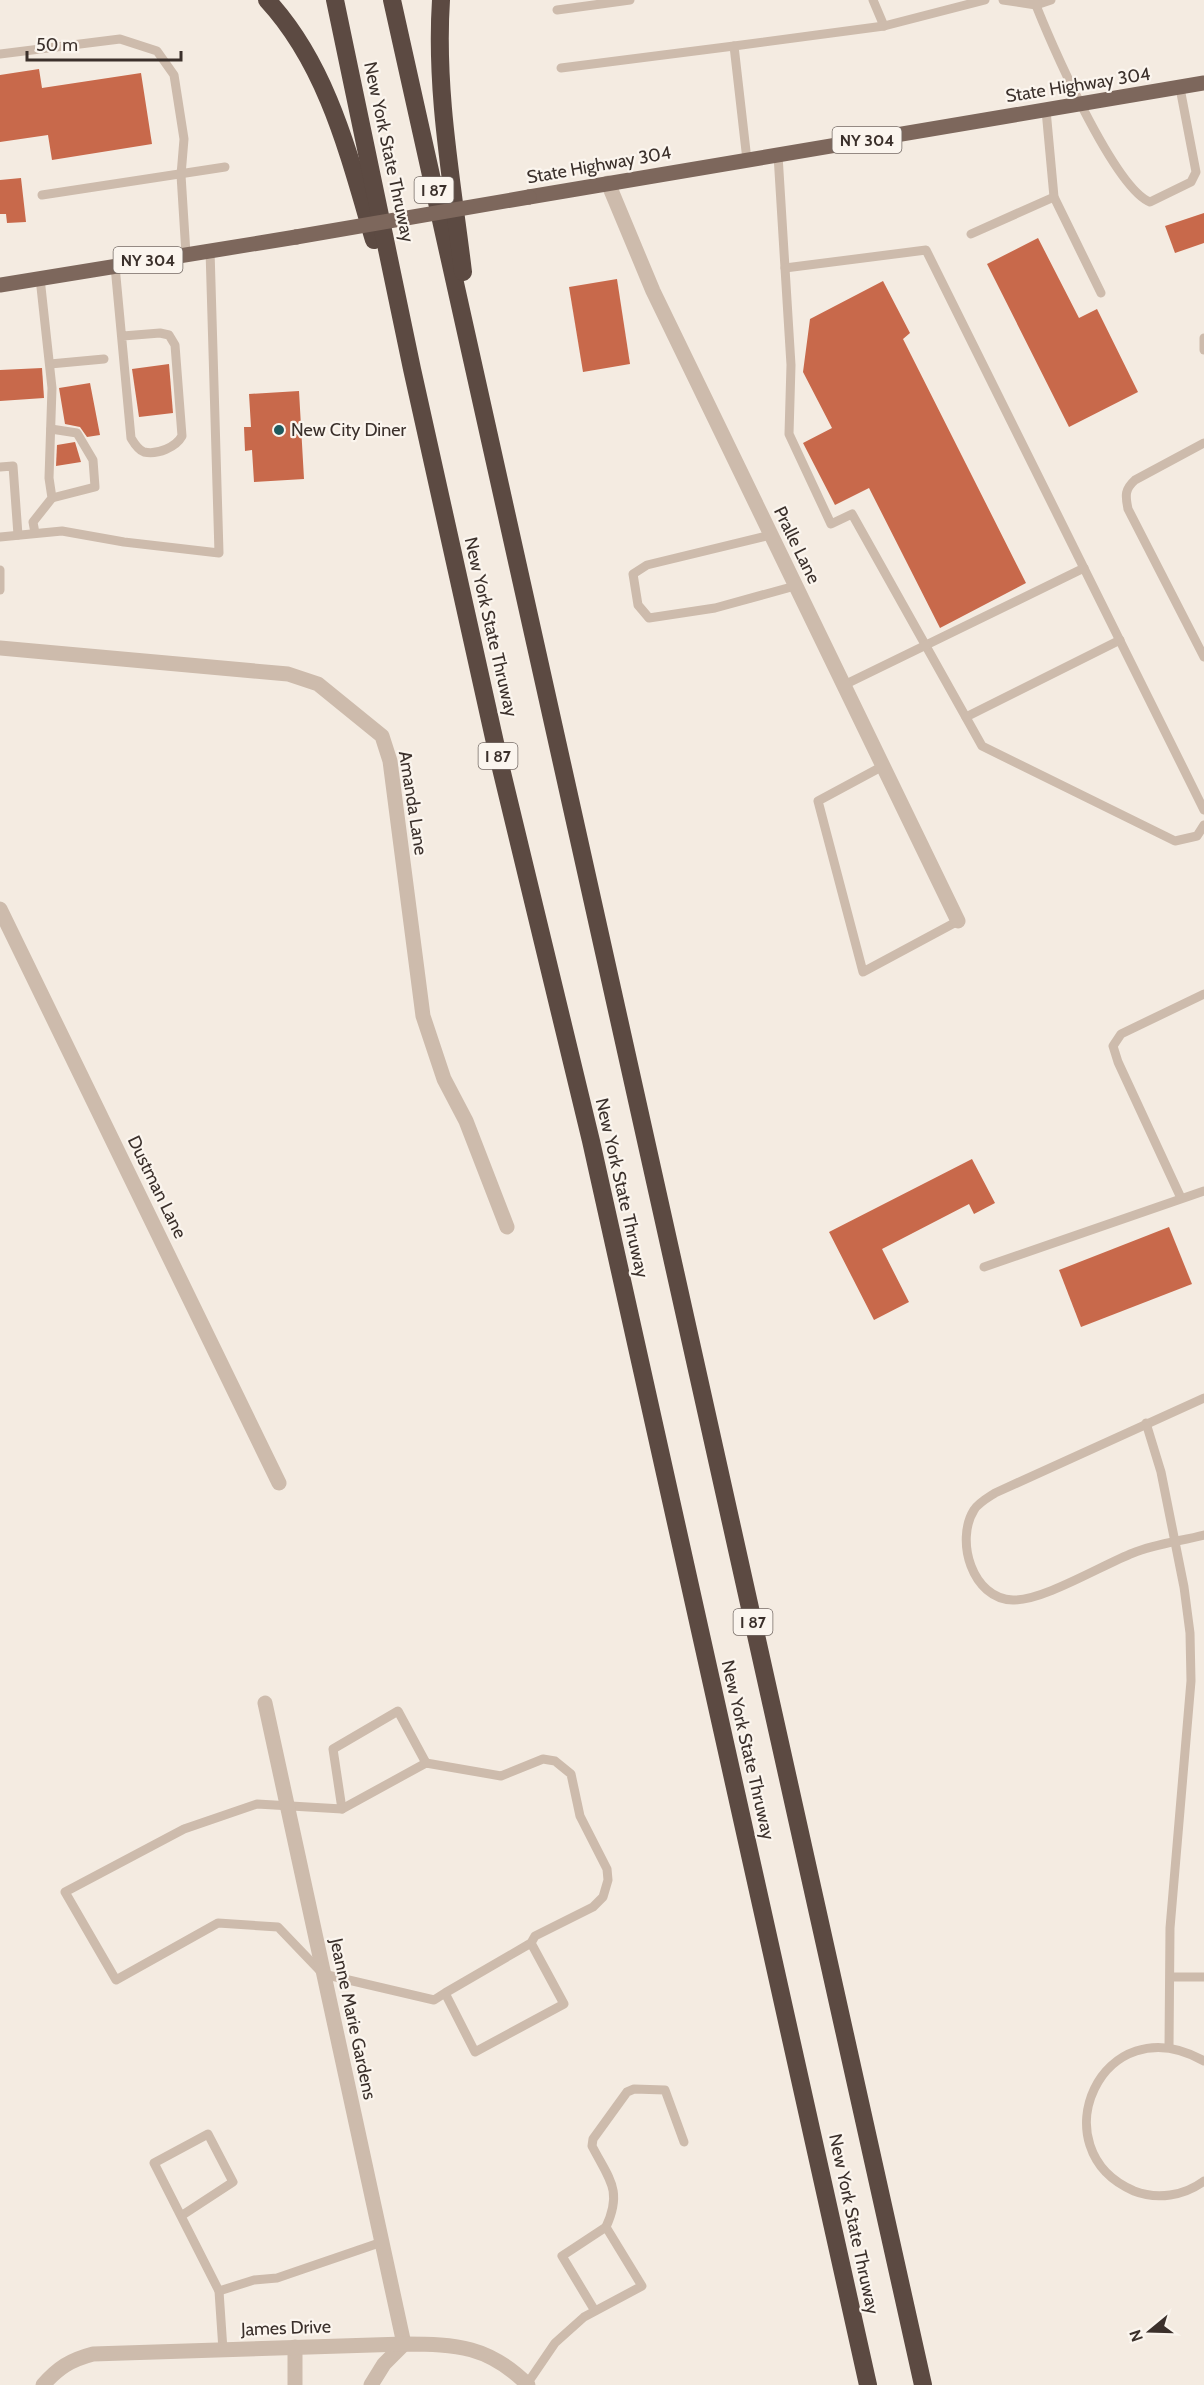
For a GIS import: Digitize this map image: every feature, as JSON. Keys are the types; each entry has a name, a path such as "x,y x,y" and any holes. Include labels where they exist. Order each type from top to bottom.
{"highway":[{"path":"267,0 302,48 334,113 412,369"},
{"name":"New York State Thruway","path":"335,0 412,369 498,756 591,1141 868,2385"},
{"name":"New York State Thruway","path":"392,0 923,2385"},
{"path":"441,0 439,50 441,97 476,381"}],"main road":[{"name":"State Highway 304","path":"0,285 1204,84"}],"street":[{"name":"Pralle Lane","path":"608,183 653,291 958,921"},
{"name":"Amanda Lane","path":"0,648 288,674 318,684 382,735 390,761 423,1016 444,1079 466,1121 507,1227"},
{"name":"Dustman Lane","path":"0,909 279,1483"},
{"name":"Jeanne Marie Gardens","path":"265,1703 404,2344"},
{"path":"371,2385 384,2364 404,2344"},
{"name":"James Drive","path":"43,2385 58,2368 74,2359 93,2354 451,2344 483,2351 515,2371 528,2385"},
{"path":"295,2347 295,2385"}],"lane":[{"path":"557,10 630,0"},
{"path":"873,0 884,26"},
{"path":"561,68 884,26 985,0"},
{"path":"1003,0 1035,3 1050,0"},
{"path":"1035,3 1109,156 1140,198 1150,202 1191,182 1196,172 1180,88"},
{"path":"0,54 120,39 157,51 174,75 184,139 181,175 186,254"},
{"path":"734,46 747,160"},
{"path":"1046,110 1054,197 1101,293"},
{"path":"778,155 791,365 789,434 831,524 852,514 982,746 1175,840 1197,836 1204,825"},
{"path":"42,195 181,175 225,166"},
{"path":"971,234 1054,197"},
{"path":"0,537 62,531 124,542 219,552 210,250"},
{"path":"785,268 926,250 1204,810"},
{"path":"115,266 131,438 138,448 145,452 177,445 182,436 175,345 169,335 160,333 123,336"},
{"path":"40,278 52,388 49,478 52,498"},
{"path":"1204,338 1204,350"},
{"path":"50,364 104,359"},
{"path":"35,533 33,522 52,498 95,487 93,460 76,433 51,429"},
{"path":"1204,443 1135,480 1127,488 1125,497 1128,509 1204,657"},
{"path":"0,467 13,466 18,535"},
{"path":"771,535 647,565 633,574 639,605 649,618 715,608 795,586"},
{"path":"844,685 1084,568"},
{"path":"0,570 0,590"},
{"path":"966,717 1120,640"},
{"path":"883,766 818,801 863,972 958,921"},
{"path":"1182,1198 1118,1062 1113,1046 1121,1034 1204,994"},
{"path":"984,1267 1204,1191"},
{"path":"1204,1398 995,1492 974,1508 966,1532 967,1557 977,1577 990,1593 1012,1600 1035,1596 1135,1552 1204,1534"},
{"path":"1146,1423 1161,1472 1184,1587 1190,1633 1191,1681 1170,1928 1172,1977 1169,2048"},
{"path":"342,1809 333,1749 398,1711 426,1763"},
{"path":"543,1759 555,1761 571,1774 580,1816 607,1869 607,1890 593,1906 535,1936 531,1943 434,2000 323,1974 278,1927 218,1923 116,1980 65,1892 184,1829 257,1804 342,1809 426,1763 501,1776 543,1759"},
{"path":"445,1993 475,2052 564,2004 531,1943"},
{"path":"1172,1977 1204,1977"},
{"path":"1204,2061 1186,2051 1169,2048 1139,2049 1117,2060 1100,2077 1088,2106 1086,2122 1090,2145 1102,2168 1121,2185 1144,2195 1170,2196 1194,2189 1204,2181"},
{"path":"595,2311 562,2256 606,2227 615,2208 613,2187 592,2146 593,2139 627,2092 634,2089 665,2090 684,2142"},
{"path":"181,2216 233,2182 208,2134 154,2163 219,2291 223,2350"},
{"path":"528,2385 555,2343 584,2317 642,2286 606,2227"},
{"path":"219,2291 254,2280 277,2278 382,2242"}],"building":[{"path":"39,69 42,88 141,73 152,144 52,160 48,135 0,142 0,75"},
{"path":"21,178 26,222 7,223 6,214 0,214 0,180"},
{"path":"1204,213 1204,243 1175,253 1165,226"},
{"path":"1038,238 1079,318 1097,309 1138,392 1069,427 987,264"},
{"path":"617,279 630,364 583,372 569,287"},
{"path":"883,281 910,333 903,339 1026,583 940,628 869,488 835,505 803,443 832,428 803,372 810,319"},
{"path":"169,364 173,413 139,417 132,369"},
{"path":"42,368 44,398 0,401 0,370"},
{"path":"90,383 100,435 87,437 80,427 65,424 59,388"},
{"path":"299,391 304,479 254,482 252,450 245,451 244,427 251,427 249,394"},
{"path":"75,442 81,462 56,466 57,445"},
{"path":"972,1159 995,1203 974,1214 969,1204 882,1249 909,1302 874,1320 829,1232"},
{"path":"1169,1227 1192,1284 1081,1327 1059,1270"}],"place":[{"name":"New City Diner","path":"279,430"}]}
